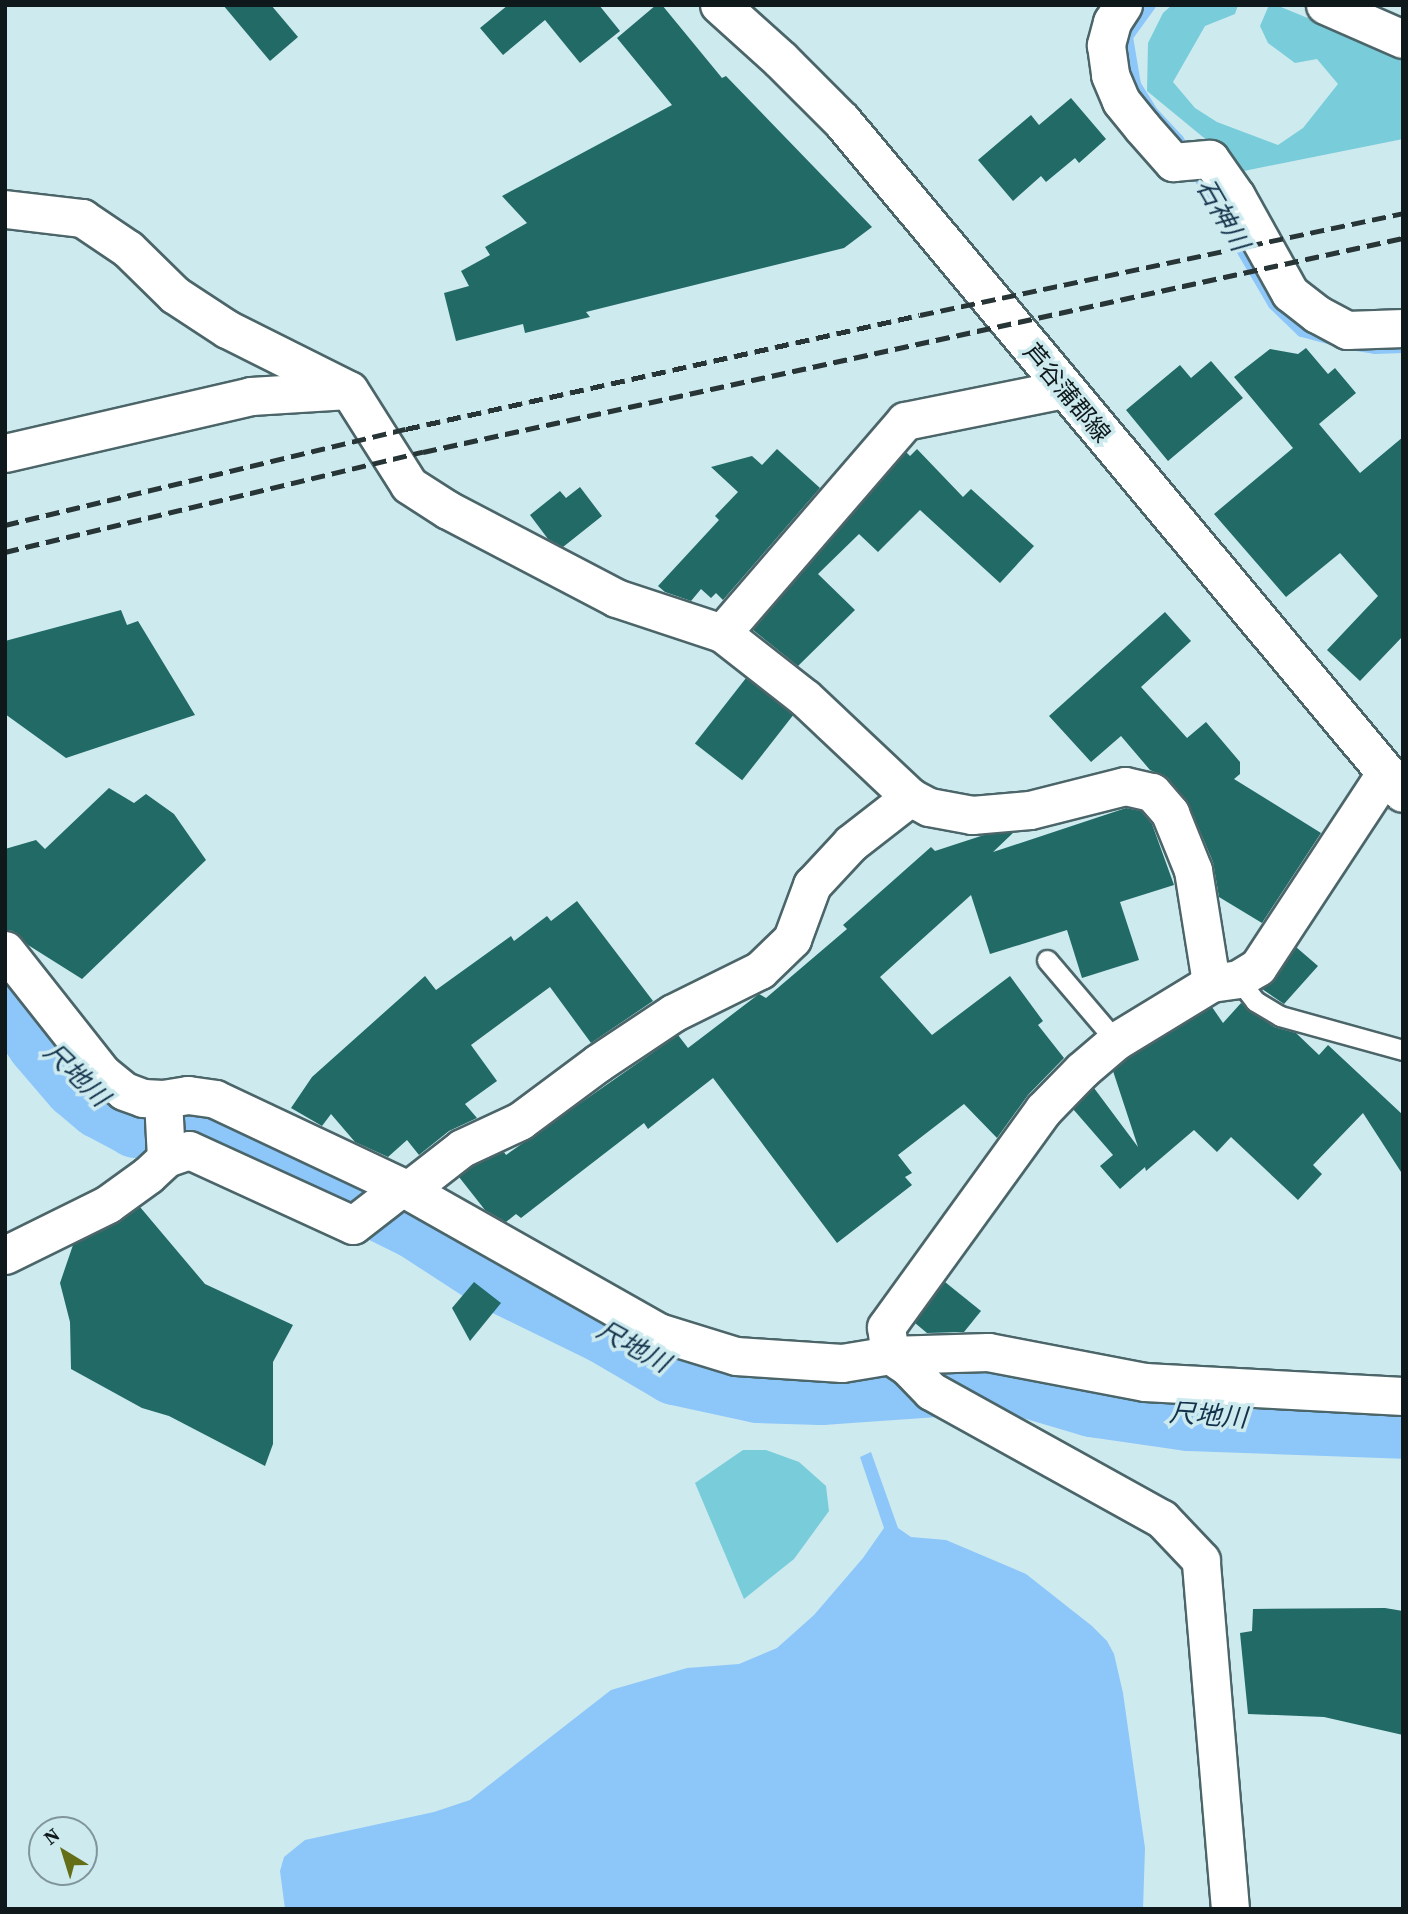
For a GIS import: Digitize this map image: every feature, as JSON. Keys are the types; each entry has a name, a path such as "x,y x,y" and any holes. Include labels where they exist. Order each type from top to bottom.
{"main road":[{"name":"芦谷蒲郡線","path":"720,5 781,60 842,121 1064,389 1397,773"}],"street":[{"path":"1123,5 1112,22 1106,45 1110,75 1121,101 1173,162 1210,159 1236,196 1290,293 1317,314 1347,330 1403,328"},
{"path":"1325,5 1403,39"},
{"path":"5,209 82,218 128,249 175,295 227,329 349,390 409,485 448,510 615,598 722,633 806,698 910,797 929,807 972,815 1030,810 1125,786 1152,792 1170,813 1193,870 1225,981"},
{"path":"722,633 905,421 1064,389"},
{"path":"5,453 251,396 349,390"},
{"path":"1230,1909 1201,1560 1162,1519 910,1371 886,1327 900,1303 1043,1110 1116,1041 1225,981 1258,967 1397,773"},
{"path":"5,1255 108,1204 165,1150 189,1150 353,1225 462,1148 520,1121 598,1063 673,1013 760,970 792,939 812,885 851,843 910,797"},
{"path":"5,950 102,1073 124,1091 163,1101 188,1095 215,1100 401,1190 658,1332 736,1356 787,1361 842,1363 910,1371 988,1352 1145,1382 1403,1396"},
{"path":"163,1101 165,1150"}],"lane":[{"path":"1047,960 1116,1041"},
{"path":"1225,981 1280,1016 1403,1050"}],"shaded area":[{"path":"1172,5 1238,5 1235,14 1205,26 1173,82 1195,108 1217,122 1278,145 1303,128 1338,84 1317,59 1295,63 1268,43 1260,26 1269,5 1276,5 1403,57 1403,139 1239,172 1209,142 1147,91 1148,43 1163,13"},
{"path":"743,1450 766,1450 799,1462 826,1486 829,1511 794,1559 744,1599 695,1483"},
{"path":"871,1452 898,1528 911,1537 946,1540 1026,1574 1107,1641 1114,1654 1123,1693 1145,1848 1143,1909 285,1909 280,1871 284,1857 305,1840 434,1812 470,1800 611,1690 687,1668 739,1664 777,1648 814,1615 863,1558 884,1528 860,1457"}],"building":[{"path":"223,5 271,5 298,37 270,61"},
{"path":"508,5 599,5 620,31 580,63 545,20 503,55 480,28"},
{"path":"656,5 662,5 722,78 726,76 872,227 844,248 586,312 590,317 525,333 523,324 456,341 444,293 469,286 461,271 490,255 485,247 527,223 502,196 672,105 617,38"},
{"path":"1071,98 1106,139 1079,163 1075,158 1046,182 1041,176 1013,201 978,160 1031,115 1039,125"},
{"path":"1306,348 1328,374 1335,368 1356,393 1319,424 1360,473 1403,437 1403,636 1360,681 1327,650 1378,596 1340,553 1286,597 1214,514 1293,448 1234,377 1270,349 1298,354"},
{"path":"1211,361 1243,398 1168,461 1126,410 1180,365 1191,378"},
{"path":"777,449 820,488 723,600 716,593 711,598 701,589 691,601 665,592 658,586 719,520 715,516 738,492 711,467 752,456 762,465"},
{"path":"917,449 963,497 971,489 1034,546 1000,583 920,510 878,552 859,534 818,574 855,610 798,666 753,630 906,452 910,456"},
{"path":"580,487 602,516 563,547 548,539 530,515 560,491 566,498"},
{"path":"121,610 127,625 138,621 195,715 66,758 5,714 5,641"},
{"path":"1165,612 1191,641 1141,687 1187,738 1206,722 1240,762 1240,774 1234,779 1321,833 1262,923 1219,897 1213,862 1189,805 1168,778 1150,770 1121,736 1091,762 1049,716"},
{"path":"746,678 793,715 742,780 695,743"},
{"path":"109,788 134,803 146,794 174,814 206,860 82,979 28,945 13,931 5,930 5,849 36,840 45,849"},
{"path":"1126,808 1141,811 1152,824 1174,885 1120,902 1139,960 1082,978 1067,930 990,954 971,895 880,977 932,1035 1010,976 1043,1021 1038,1025 1064,1058 1028,1095 997,1138 964,1104 898,1155 912,1173 905,1177 912,1185 837,1243 713,1078 648,1129 644,1123 521,1218 516,1214 506,1222 485,1210 459,1177 473,1166 504,1152 506,1155 678,1035 688,1048 759,994 766,998 847,929 843,925 931,847 935,851 984,835 1014,832 993,852"},
{"path":"577,901 653,1001 591,1043 550,987 471,1045 497,1081 465,1104 477,1118 449,1131 419,1155 407,1140 388,1157 355,1142 331,1114 322,1126 291,1108 312,1077 425,976 436,990 511,936 514,941 547,916 551,921"},
{"path":"1296,947 1318,966 1284,1004 1262,989 1275,979"},
{"path":"1241,1003 1274,1027 1296,1033 1319,1055 1328,1045 1403,1115 1403,1175 1363,1113 1313,1165 1322,1174 1298,1200 1231,1137 1217,1152 1194,1130 1146,1171 1145,1167 1120,1189 1100,1166 1113,1155 1073,1109 1094,1088 1138,1147 1113,1071 1128,1058 1212,1007 1223,1023"},
{"path":"140,1207 205,1284 293,1325 273,1362 273,1444 265,1466 169,1416 142,1408 71,1369 70,1322 60,1283 73,1245 118,1223"},
{"path":"474,1282 501,1303 470,1341 452,1308"},
{"path":"945,1282 981,1311 964,1332 927,1333 915,1323"},
{"path":"1385,1608 1403,1611 1403,1735 1324,1717 1248,1714 1240,1633 1252,1631 1253,1609"}],"waterway":[{"name":"石神川","path":"1150,5 1127,37 1135,85 1151,111 1178,140 1274,304 1302,331 1332,339"},
{"name":"石神川","path":"1357,345 1375,348 1403,347"},
{"name":"尺地川","path":"5,991 41,1043 77,1085 101,1105 136,1124 182,1123 219,1131 262,1149 416,1225 496,1277 605,1330 675,1371 758,1389 821,1391 1007,1378 1092,1403 1189,1417 1403,1425"}],"railway":[{"path":"5,525 406,429 920,315 1403,213"},
{"path":"5,552 423,452 1403,238"}]}
